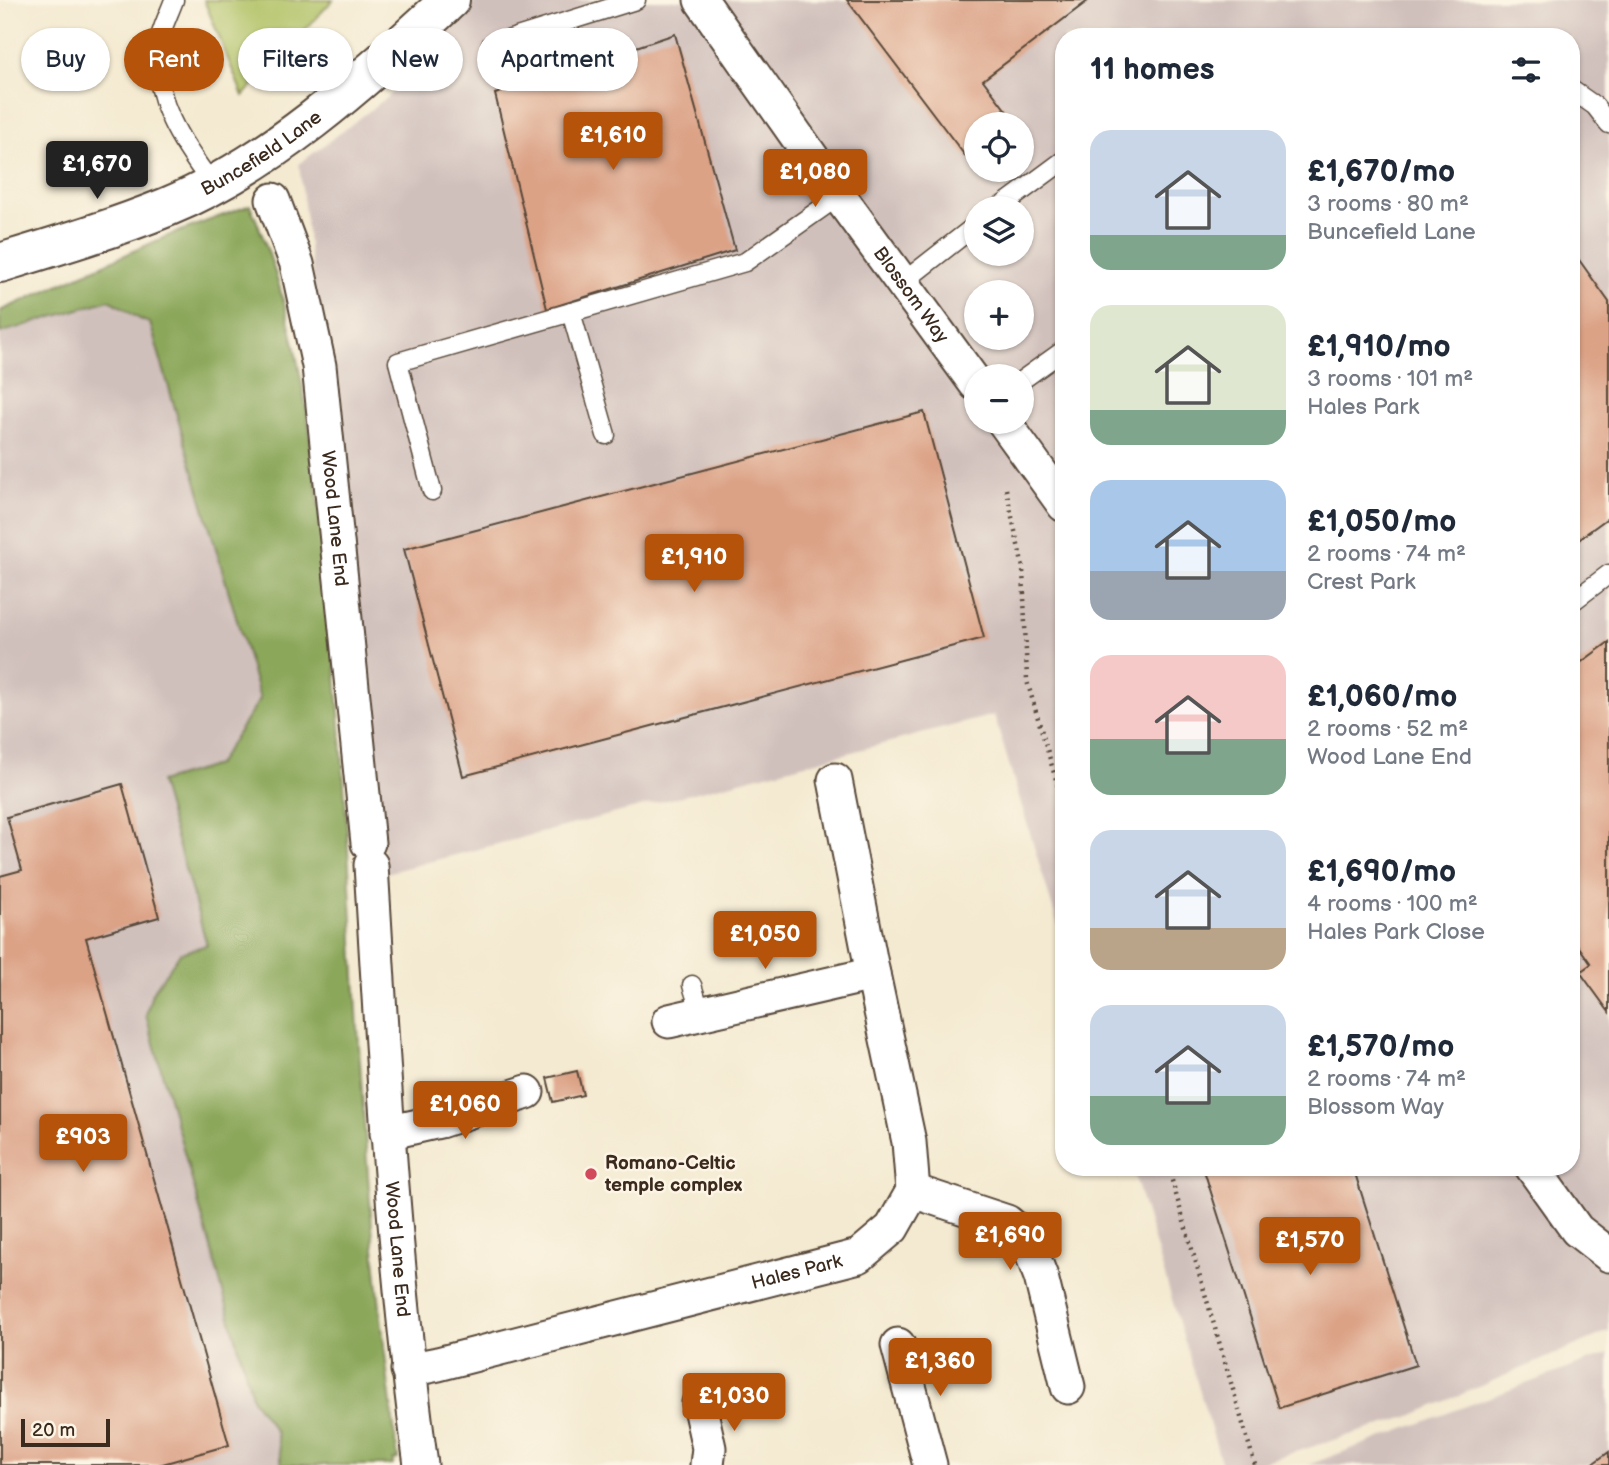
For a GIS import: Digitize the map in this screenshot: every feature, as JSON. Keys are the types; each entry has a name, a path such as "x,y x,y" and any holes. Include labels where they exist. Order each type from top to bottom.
{"street":[{"name":"Buncefield Lane","path":"0,263 75,240 169,206 275,148 351,89 450,0"},
{"name":"Blossom Way","path":"701,0 964,367"},
{"name":"Wood Lane End","path":"273,200 297,264 319,366 369,854 387,1133 408,1370 421,1465"},
{"path":"1013,434 1055,493"},
{"path":"835,780 909,1142 913,1191 1007,1222 1027,1238 1041,1277 1068,1387"},
{"path":"669,1021 696,1000 873,974"},
{"path":"387,1133 440,1121 527,1092"},
{"path":"1538,1176 1577,1230 1609,1255"},
{"name":"Hales Park","path":"408,1370 859,1256 892,1228 913,1191"},
{"path":"898,1345 930,1465"},
{"path":"699,1403 709,1448 707,1465"}],"lane":[{"path":"174,0 158,44 160,88 172,127 212,184"},
{"path":"546,28 636,0"},
{"path":"1580,96 1595,106 1609,124"},
{"path":"1015,196 1055,167"},
{"path":"432,491 398,362 745,262 839,196"},
{"path":"902,282 964,234"},
{"path":"571,312 606,435"},
{"path":"1034,372 1055,357"},
{"path":"1580,596 1609,574"}],"path":[{"path":"1006,489 1023,568 1027,681 1055,776"},
{"path":"1171,1176 1255,1465"}],"shaded area":[{"path":"475,0 1609,0 1609,1331 1411,1416 1253,1465 1222,1465 1135,1176 1580,1176 1580,28 1055,28 1055,915 994,715 386,873 299,164 393,91 463,91 463,28 450,28"},
{"path":"145,278 265,696 390,1465 0,1465 0,326"},
{"path":"1609,1353 1609,1465 1308,1465"}],"green space":[{"path":"204,0 333,0 307,28 238,28 238,84 224,49 224,28 215,28"},
{"path":"250,205 284,302 305,401 318,502 336,673 370,1198 398,1459 393,1460 393,1465 282,1465 276,1432 253,1400 146,1015 152,993 180,953 207,945 160,782 217,765 260,699 150,323 109,300 0,333 0,311 165,237"}],"building":[{"path":"847,0 1089,0 983,80 1007,112 964,112 964,154"},
{"path":"675,34 735,250 547,309 495,94 504,91 638,91 638,46"},
{"path":"1580,261 1609,302 1609,517 1580,538"},
{"path":"924,412 984,638 463,776 404,549"},
{"path":"1609,642 1609,1012 1580,972 1591,964 1580,948 1580,663"},
{"path":"122,784 159,917 86,938 229,1445 159,1465 0,1465 0,876 22,870 7,817"},
{"path":"577,1071 583,1095 553,1102 547,1078"},
{"path":"1206,1176 1356,1176 1416,1365 1279,1408"},
{"path":"1609,1452 1609,1465 1591,1465"}],"place":[{"name":"Romano-Celtic temple complex","path":"591,1174"}]}
